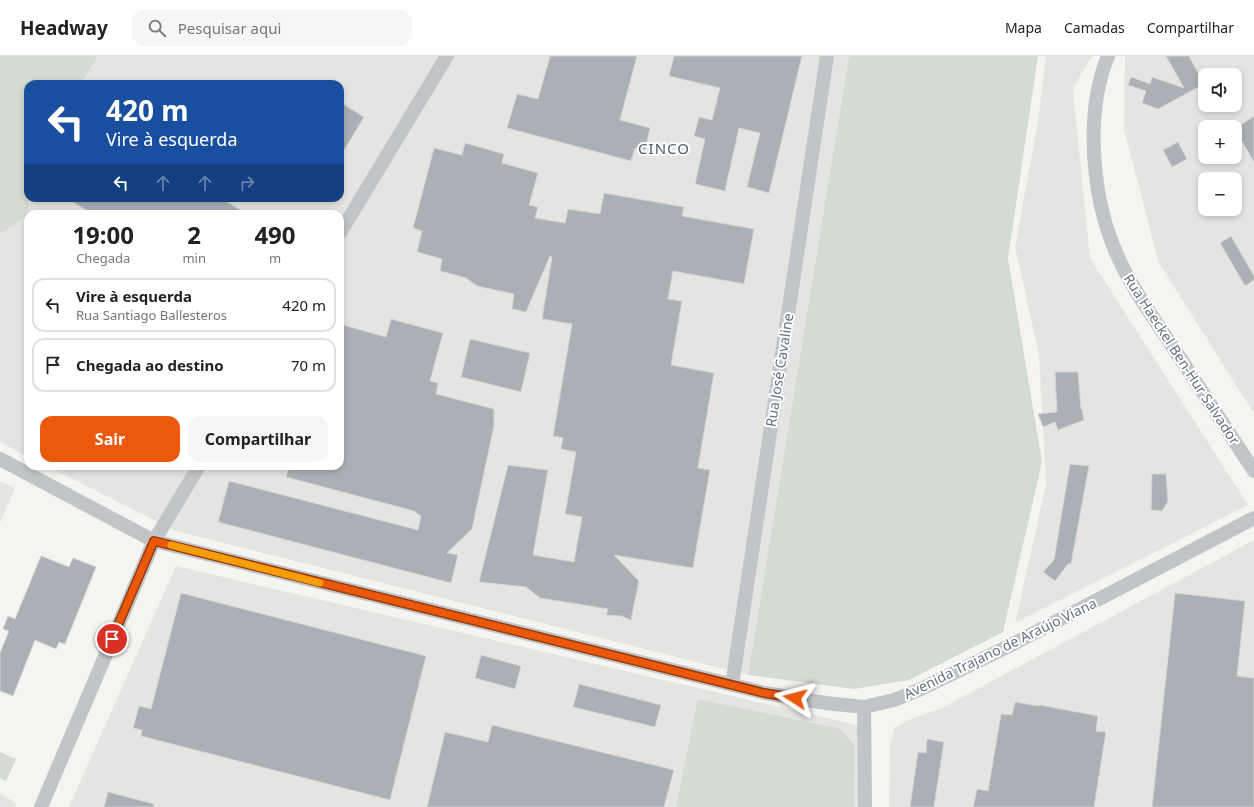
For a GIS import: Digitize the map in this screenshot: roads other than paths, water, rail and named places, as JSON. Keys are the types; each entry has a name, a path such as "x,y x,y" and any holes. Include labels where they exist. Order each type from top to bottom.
{"street":[{"path":"344,226 447,56"},
{"name":"Rua José Cavaline","path":"732,685 827,56"},
{"name":"Rua Haeckel Ben-Hur Salvador","path":"1108,56 1104,65 1095,106 1094,145 1097,182 1108,228 1118,257 1141,299 1254,471"},
{"name":"Avenida Trajano de Araújo Viana","path":"0,460 154,541 764,693 826,703 864,707 894,700 921,689 1010,645 1254,518"},
{"path":"41,807 154,541 197,470"},
{"path":"864,707 865,807"}],"district":[{"name":"CINCO","path":"664,148"}]}
